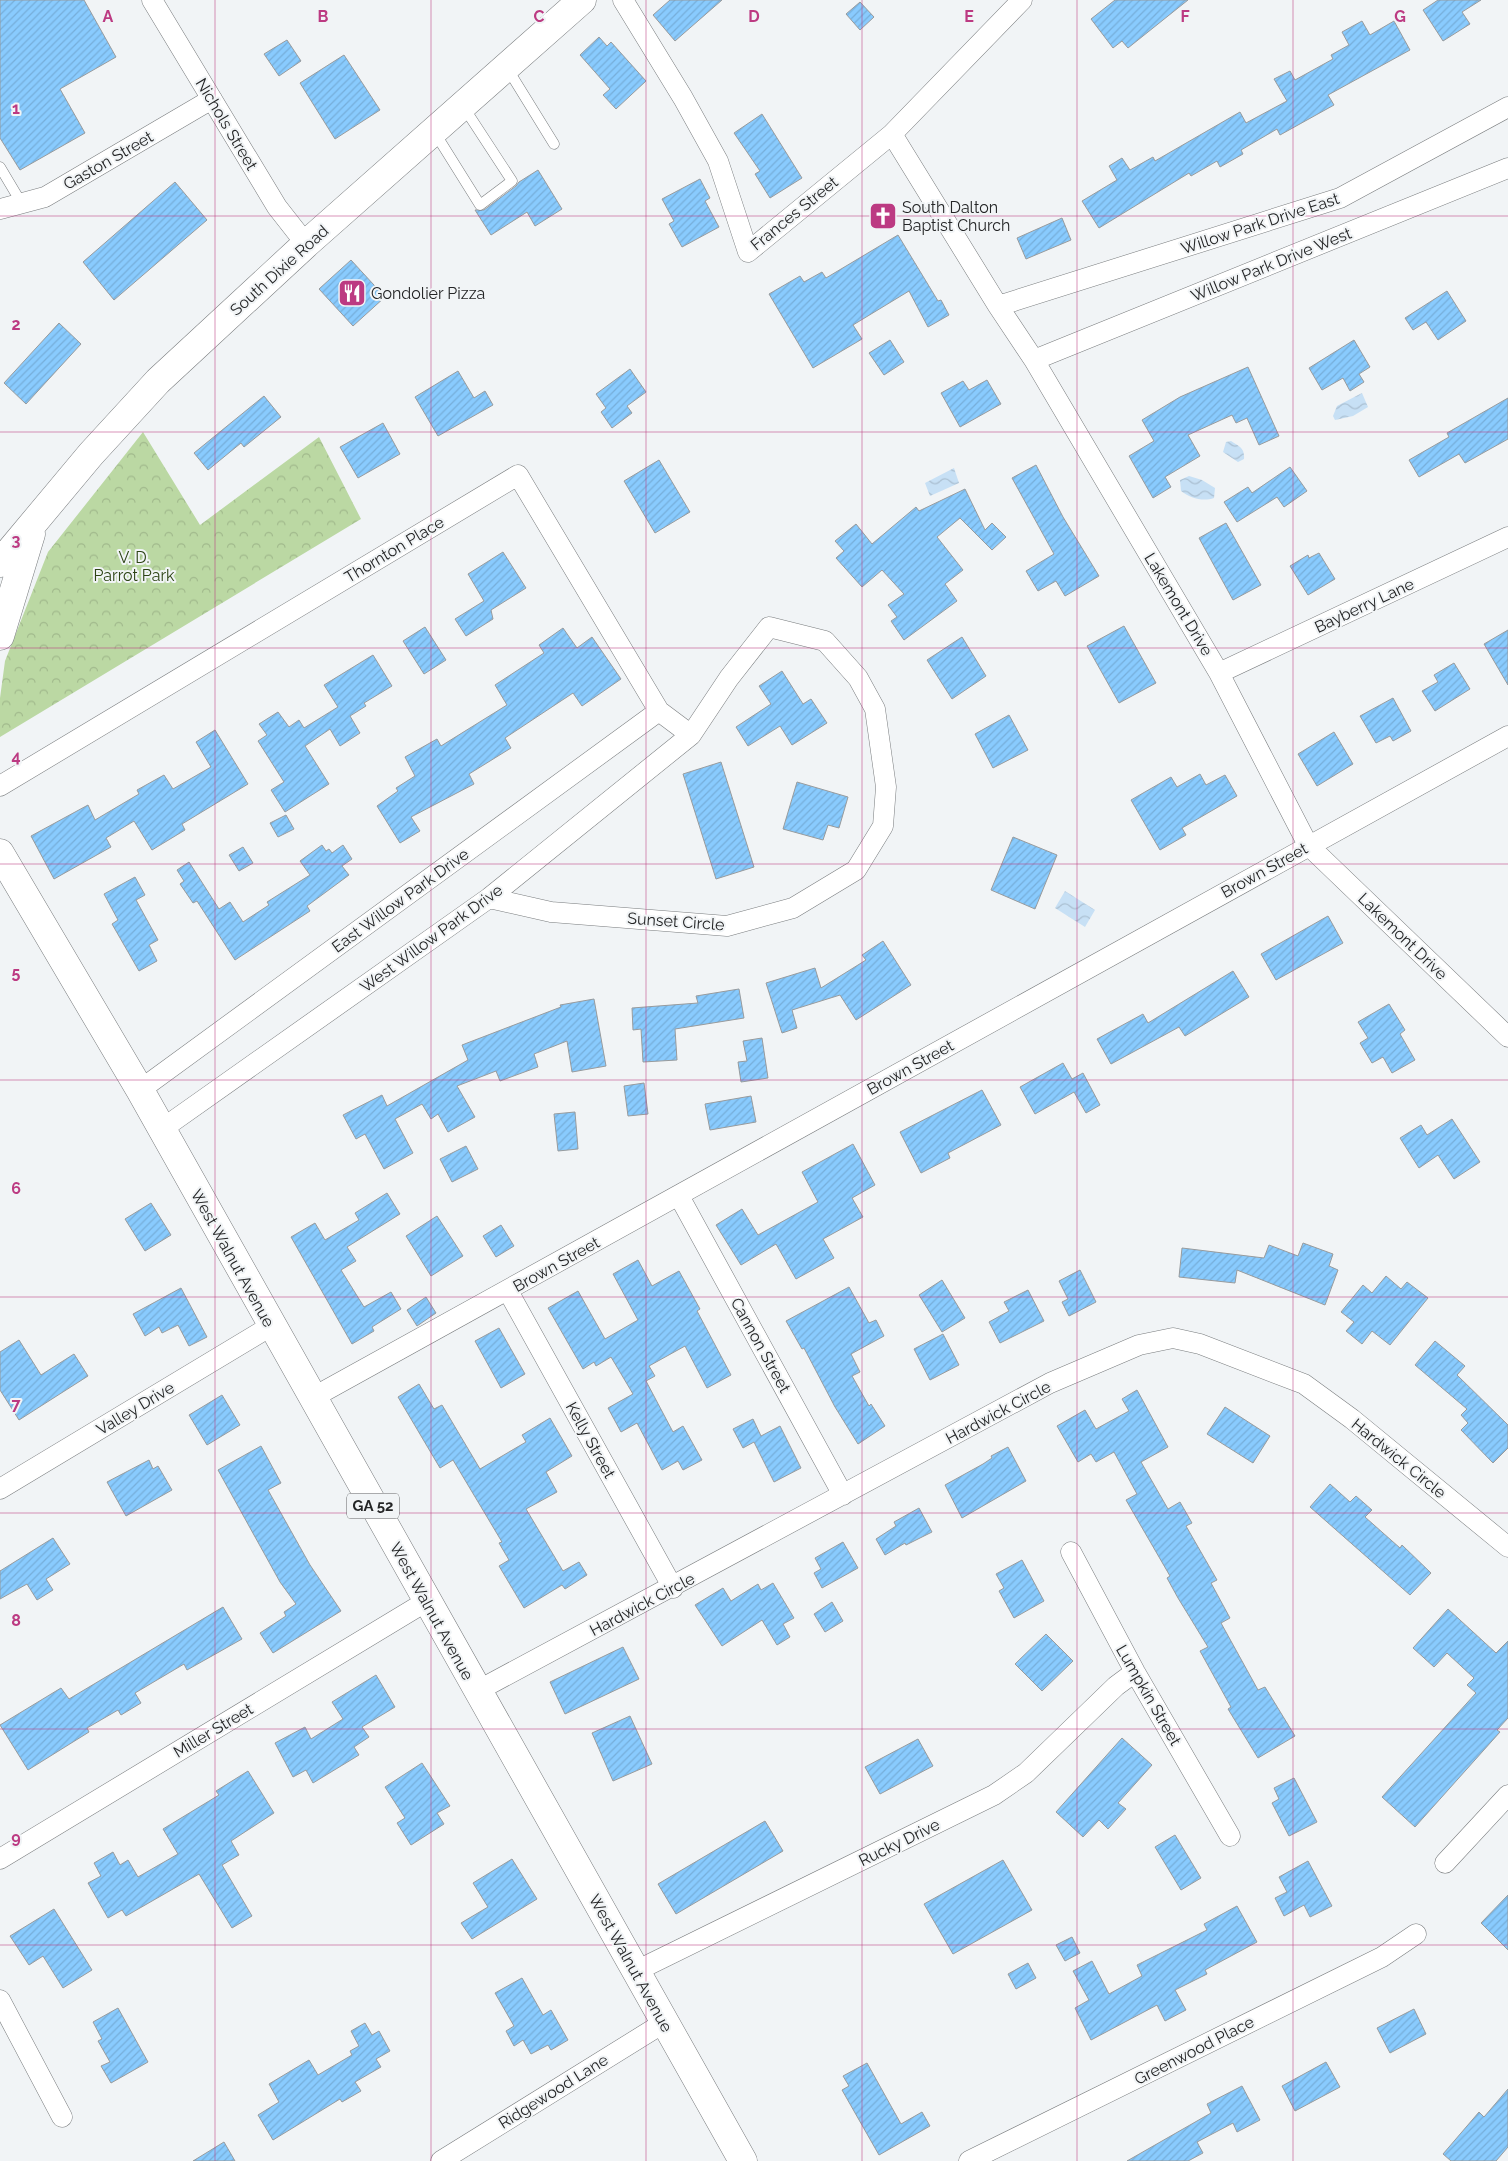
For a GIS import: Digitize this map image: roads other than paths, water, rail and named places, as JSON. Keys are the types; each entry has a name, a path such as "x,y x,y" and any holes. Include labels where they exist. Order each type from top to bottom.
{"main road":[{"name":"South Dixie Road","path":"0,563 36,518 158,381 306,244 582,0"},
{"path":"0,636 36,518"},
{"name":"West Walnut Avenue","path":"0,853 140,1090 271,1326 743,2161"}],"street":[{"name":"Nichols Street","path":"152,0 278,207 306,244"},
{"name":"Frances Street","path":"623,0 683,98 718,161 748,252 892,134 1015,2"},
{"name":"Gaston Street","path":"0,209 45,198 212,99"},
{"name":"Willow Park Drive East","path":"998,306 1340,198 1508,107"},
{"name":"Lakemont Drive","path":"892,134 998,306 1034,360 1219,673 1308,845 1508,1037"},
{"name":"Willow Park Drive West","path":"1034,360 1508,168"},
{"name":"Thornton Place","path":"0,786 518,475 659,711 691,735"},
{"name":"Bayberry Lane","path":"1219,673 1508,538"},
{"name":"Sunset Circle","path":"489,898 551,912 727,926 793,908 856,870 883,826 886,788 875,709 858,678 825,641 769,627 729,678 691,735"},
{"name":"East Willow Park Drive","path":"140,1090 659,711"},
{"name":"West Willow Park Drive","path":"162,1129 489,898 691,735"},
{"name":"Brown Street","path":"312,1398 1508,736"},
{"name":"Cannon Street","path":"679,1196 842,1495"},
{"name":"Kelly Street","path":"508,1291 673,1588"},
{"name":"Valley Drive","path":"0,1490 271,1326"},
{"name":"Hardwick Circle","path":"478,1691 673,1588 1050,1383 1139,1345 1173,1338 1200,1344 1304,1384 1352,1418 1508,1547"},
{"name":"Lumpkin Street","path":"1071,1552 1135,1672 1230,1836"},
{"name":"Miller Street","path":"0,1859 427,1602"},
{"name":"Rucky Drive","path":"636,1971 994,1795 1026,1773 1116,1686 1135,1672"},
{"path":"1445,1863 1508,1794"},
{"name":"Greenwood Place","path":"968,2161 1382,1957 1416,1934"},
{"path":"0,2000 62,2117"},
{"name":"Ridgewood Lane","path":"441,2161 665,2022"}],"lane":[{"path":"506,67 554,144"},
{"path":"434,132 480,205 512,181 463,106"},
{"path":"0,167 22,204"}],"water":[{"path":"1362,393 1368,407 1353,416 1335,420 1333,416 1337,406"},
{"path":"1231,441 1242,450 1244,459 1238,462 1223,452 1226,442"},
{"path":"954,468 959,483 930,496 925,483"},
{"path":"1189,476 1202,480 1215,488 1214,498 1197,499 1181,491 1180,480"},
{"path":"1065,891 1095,910 1085,927 1055,908"}],"place":[{"name":"South Dalton Baptist Church","path":"883,216"},
{"name":"Gondolier Pizza","path":"352,293"}],"park label":[{"name":"V. D. Parrot Park","path":"134,566"}]}
